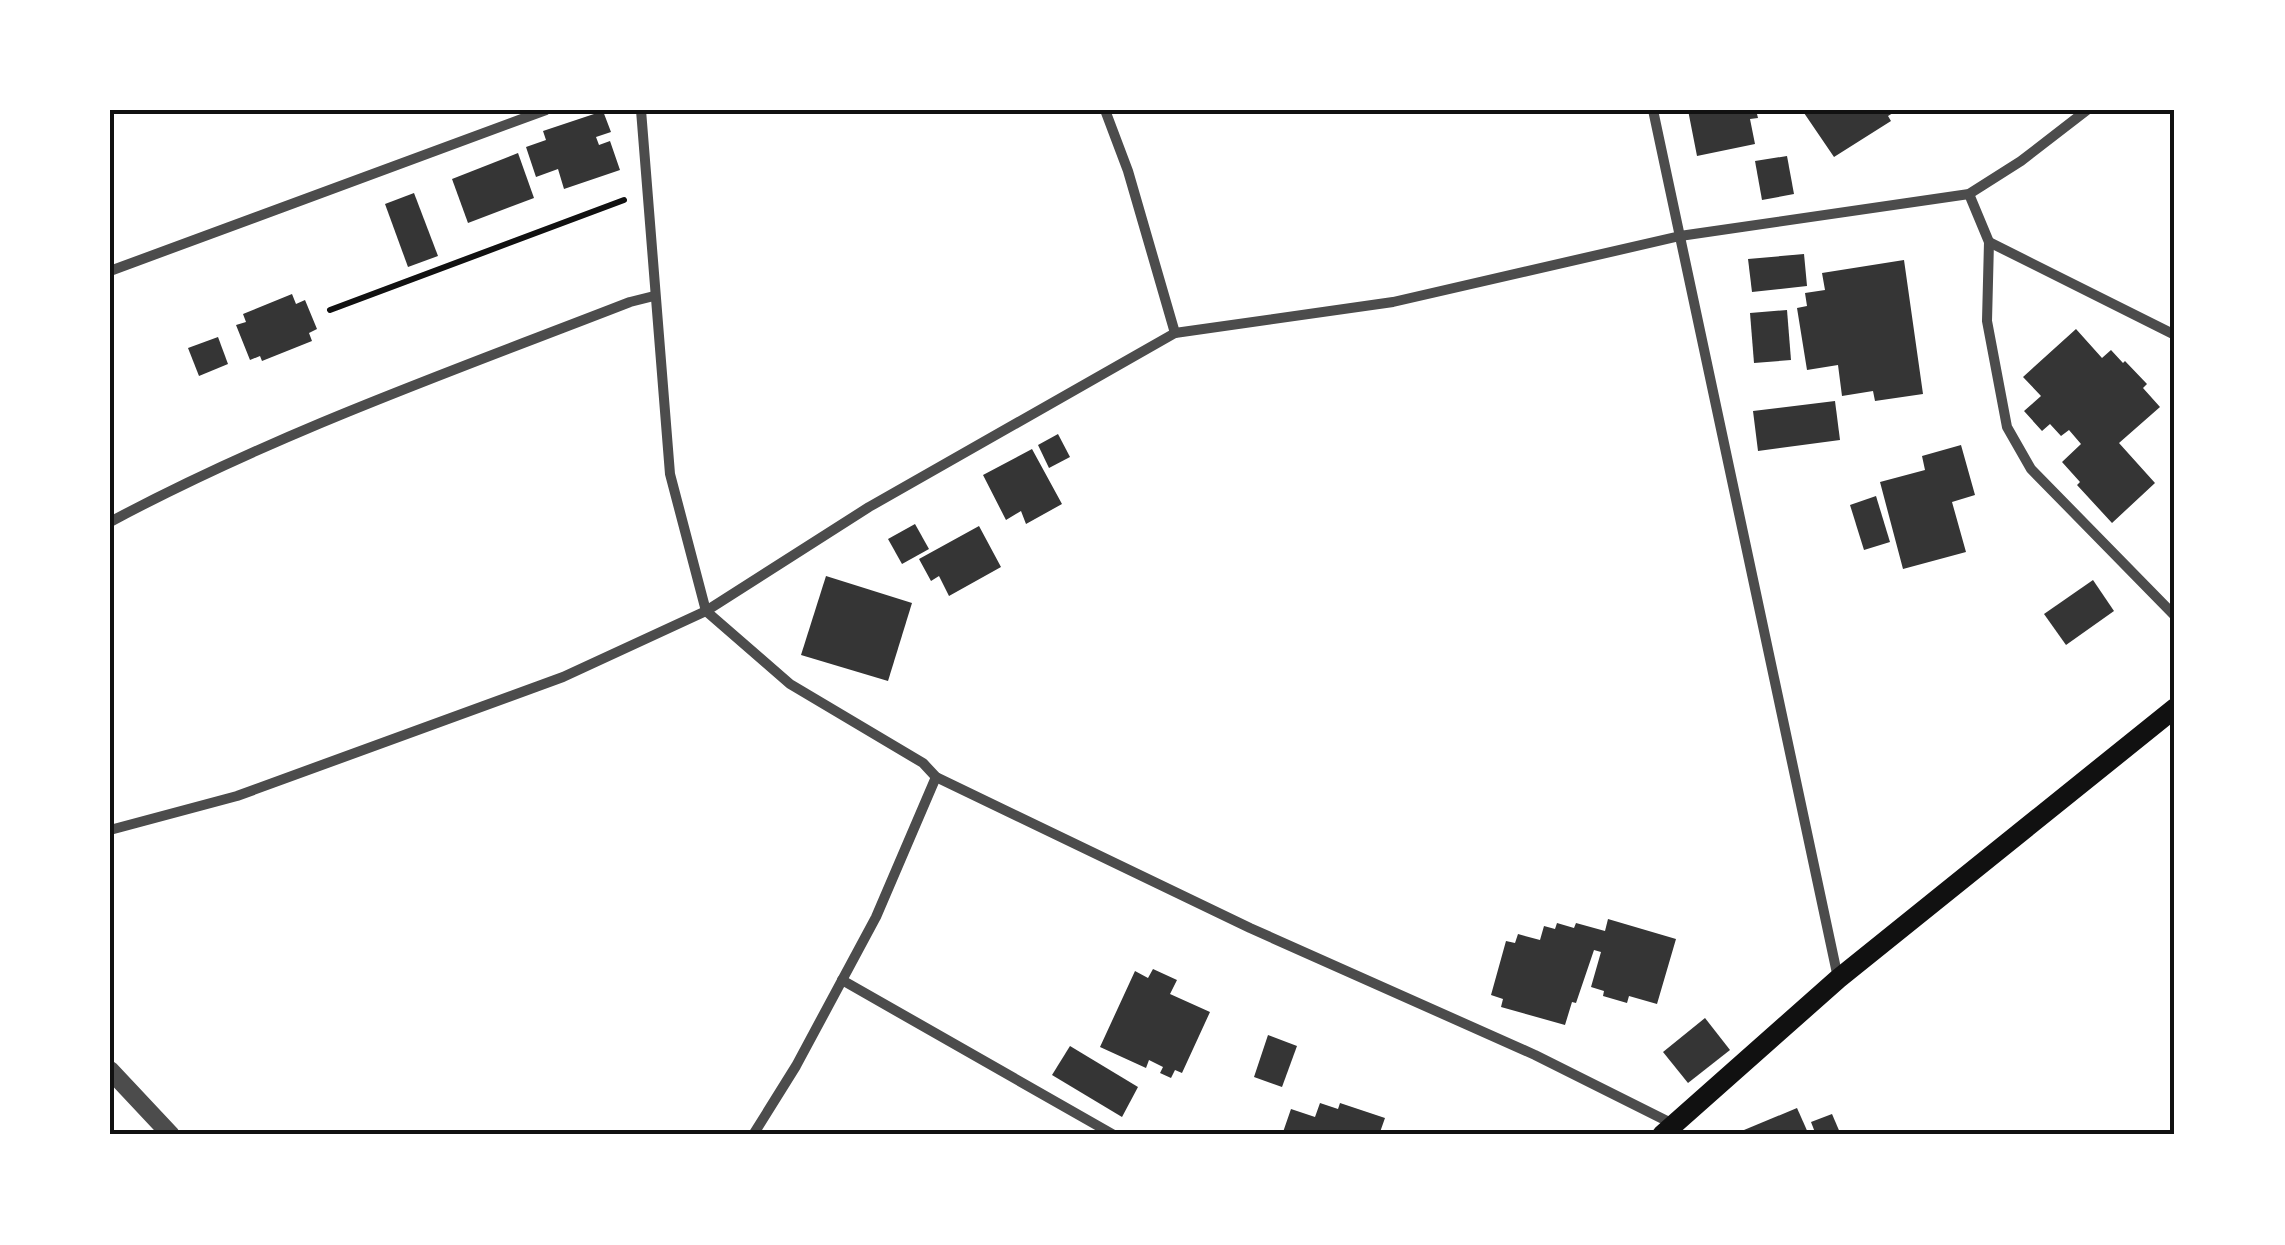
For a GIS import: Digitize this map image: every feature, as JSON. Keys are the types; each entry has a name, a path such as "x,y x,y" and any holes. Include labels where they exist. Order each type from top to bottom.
{"main road":[{"path":"1668,1130 1838,979 2175,708"}],"street":[{"path":"110,270 546,110"},
{"path":"641,110 670,474 706,611 790,684 924,762 936,777 1250,928 1535,1054 1668,1130"},
{"path":"1105,110 1128,171 1175,332"},
{"path":"1653,110 1838,979"},
{"path":"110,830 237,796 545,684 706,611 869,508 1175,332 1393,302 1680,236 1969,194 2021,161 2087,110"},
{"path":"1969,194 1990,242 1987,321 2007,427 2031,469 2175,616"},
{"path":"1990,242 2175,335"},
{"path":"110,522 181,484 362,406 654,296"},
{"path":"753,1135 796,1066 876,917 936,777"},
{"path":"842,980 1114,1135"},
{"path":"110,1070 171,1135"}],"path":[{"path":"330,310 646,191"}],"building":[{"path":"1688,110 1756,110 1758,118 1750,119 1755,144 1697,156"},
{"path":"1802,110 1898,110 1888,116 1891,121 1834,157"},
{"path":"603,111 611,132 596,137 599,145 610,141 620,170 564,189 558,169 536,177 526,147 546,140 543,131"},
{"path":"518,153 534,198 468,223 452,179"},
{"path":"1787,156 1794,194 1762,200 1755,161"},
{"path":"414,193 438,256 408,267 385,204"},
{"path":"1804,254 1807,286 1752,292 1748,259"},
{"path":"1904,260 1923,394 1875,401 1873,391 1842,396 1838,365 1807,370 1797,308 1807,306 1805,293 1825,290 1822,273"},
{"path":"292,294 296,304 305,300 317,329 309,333 312,341 262,361 260,356 250,360 236,325 246,322 243,314"},
{"path":"1787,310 1791,360 1754,363 1750,313"},
{"path":"2076,329 2102,358 2111,350 2125,361 2147,384 2143,388 2160,407 2119,443 2155,483 2112,523 2062,462 2081,444 2069,430 2061,436 2050,424 2042,431 2024,411 2041,396 2023,377"},
{"path":"218,337 228,364 199,376 188,348"},
{"path":"1835,401 1840,440 1758,451 1753,411"},
{"path":"1058,434 1070,457 1049,468 1038,445"},
{"path":"1961,445 1975,495 1952,502 1966,552 1903,569 1880,482 1925,470 1922,456"},
{"path":"1032,449 1062,504 1026,524 1021,511 1006,520 983,475"},
{"path":"1876,496 1890,542 1864,550 1850,505"},
{"path":"915,524 929,549 902,564 888,539"},
{"path":"979,526 1001,567 949,596 939,576 931,581 919,559"},
{"path":"826,576 912,603 888,681 801,655"},
{"path":"2093,580 2114,611 2066,645 2044,614"},
{"path":"1608,919 1676,939 1657,1004 1629,996 1627,1003 1603,996 1604,991 1591,987 1601,952 1594,950 1565,1025 1501,1007 1503,999 1491,995 1506,941 1515,943 1518,934 1540,940 1544,926 1555,929 1557,923 1574,928 1576,923 1605,931"},
{"path":"1153,969 1177,980 1170,994 1210,1012 1182,1073 1175,1070 1171,1078 1160,1073 1163,1067 1149,1060 1146,1068 1100,1047 1135,971 1148,978"},
{"path":"1705,1018 1730,1050 1688,1083 1663,1052"},
{"path":"1268,1035 1297,1046 1282,1087 1254,1077"},
{"path":"1070,1046 1138,1087 1122,1117 1052,1075"},
{"path":"1320,1103 1338,1109 1340,1103 1385,1118 1379,1135 1282,1135 1291,1109 1315,1117"},
{"path":"1797,1108 1809,1135 1732,1135"},
{"path":"1832,1114 1841,1135 1816,1135 1811,1122"}]}
